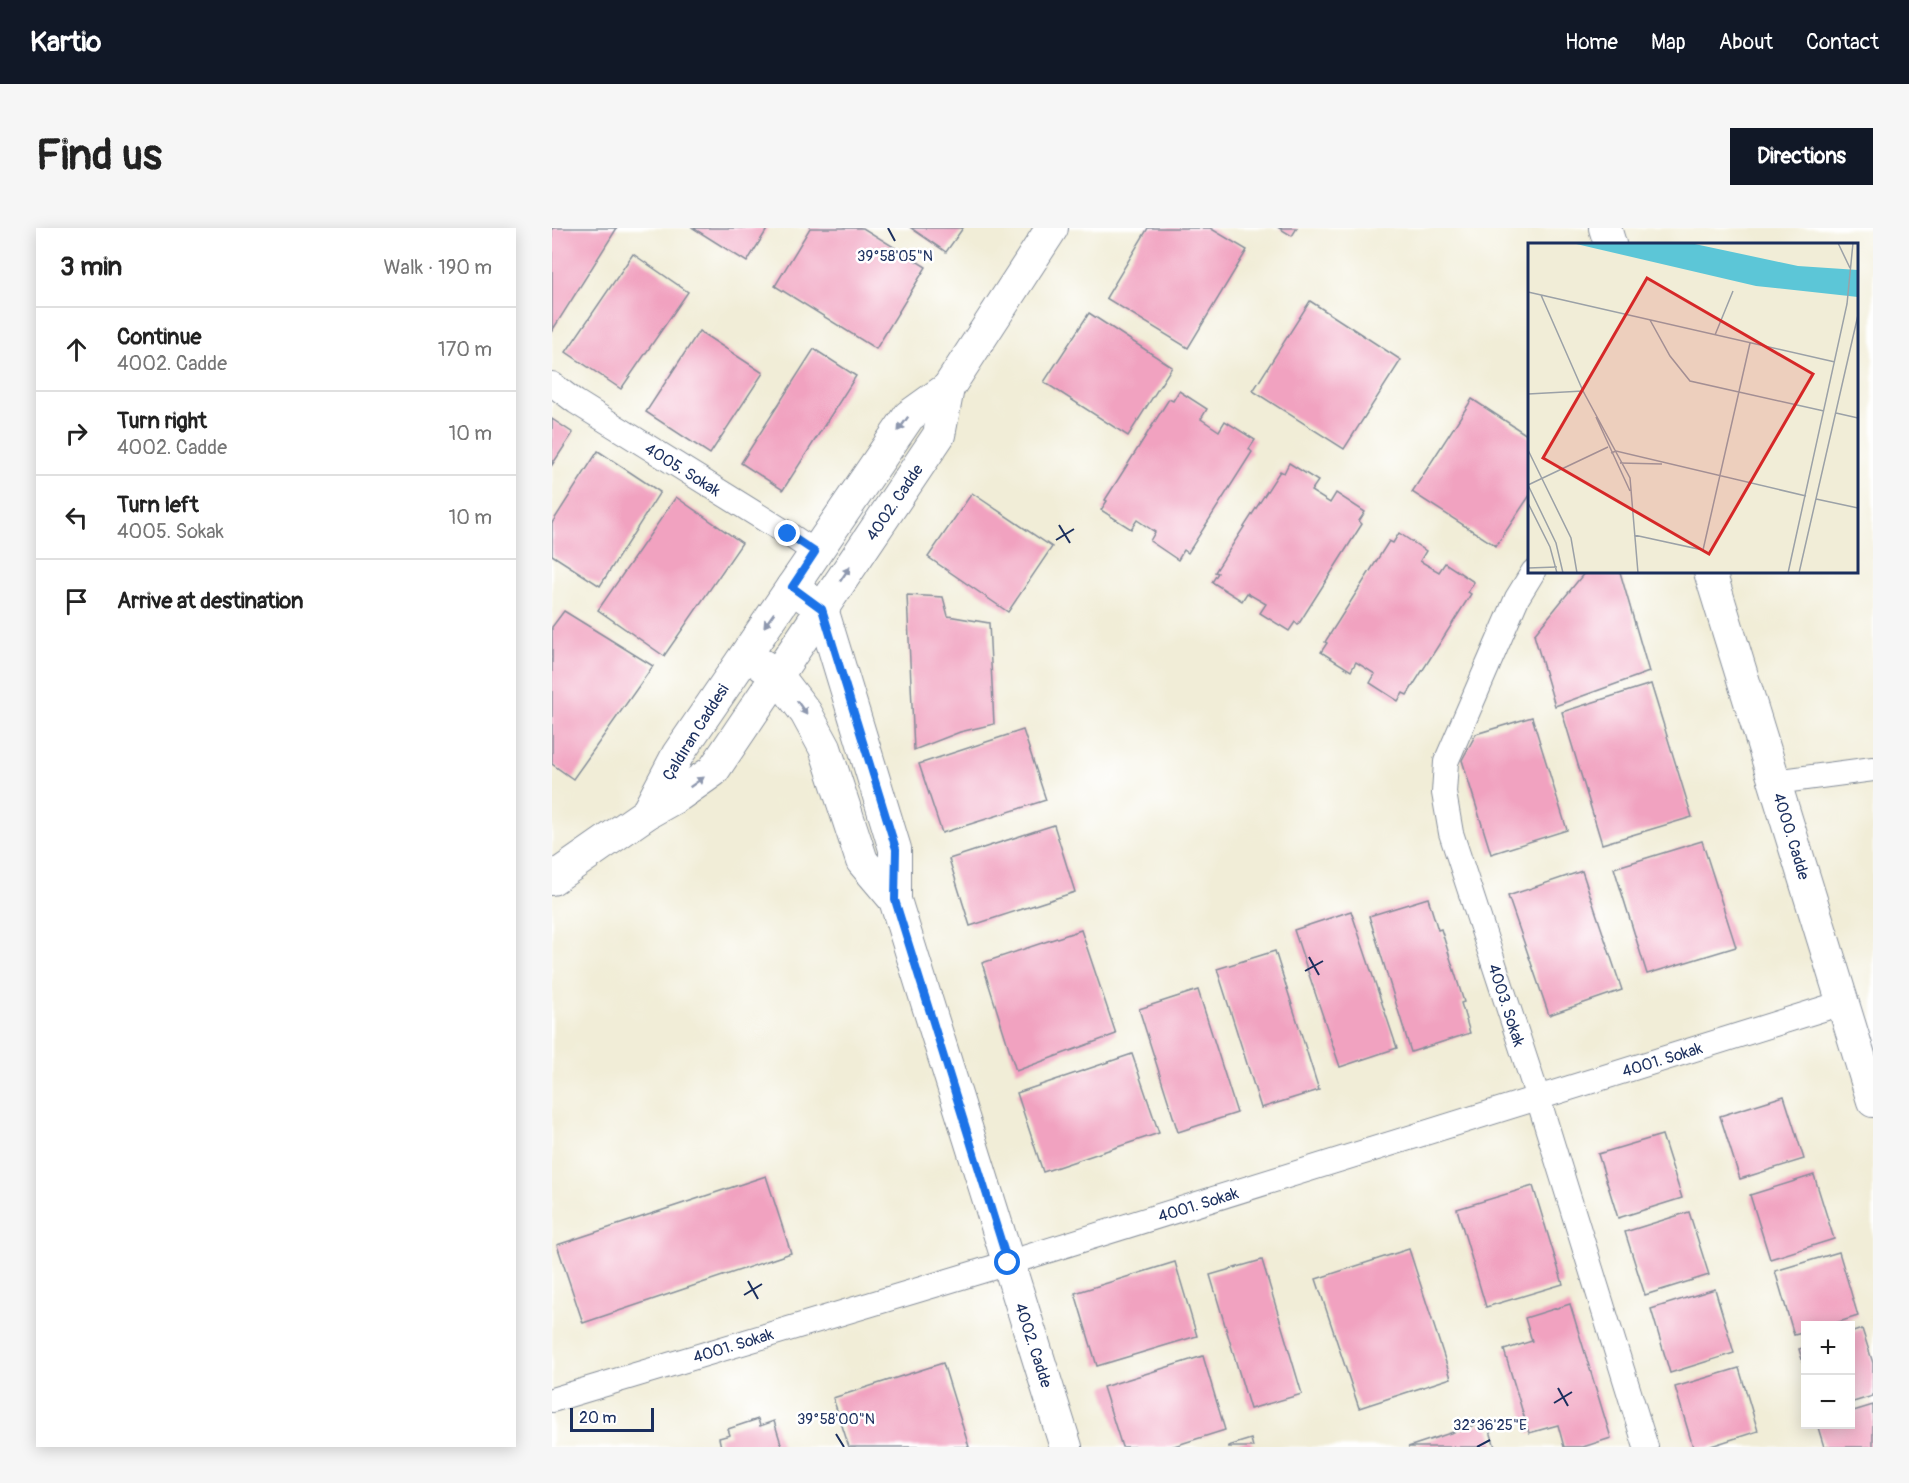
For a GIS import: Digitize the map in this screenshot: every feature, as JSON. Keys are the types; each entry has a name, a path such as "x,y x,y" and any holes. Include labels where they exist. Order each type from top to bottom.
{"street":[{"path":"1605,228 1610,243"},
{"name":"4002. Cadde","path":"777,675 939,435 948,388 1045,231"},
{"name":"4005. Sokak","path":"552,384 576,402 815,552"},
{"name":"4002. Cadde","path":"895,900 862,861 825,748 806,713 777,675 746,654 909,416 948,388"},
{"name":"4003. Sokak","path":"1532,573 1516,598 1446,762 1444,793 1451,832 1538,1098 1646,1447"},
{"name":"4000. Cadde","path":"1710,573 1873,1101"},
{"path":"792,587 822,609"},
{"name":"4002. Cadde","path":"822,609 896,849 895,900 1066,1447"},
{"name":"Çaldıran Caddesi","path":"647,813 678,754 746,654"},
{"name":"Çaldıran Caddesi","path":"552,879 647,813 713,771 777,675"},
{"path":"1775,782 1873,769"},
{"name":"4001. Sokak","path":"552,1400 1008,1263 1842,1003"}],"building":[{"path":"552,228 617,228 552,331"},
{"path":"693,228 768,228 747,262"},
{"path":"810,228 863,228 926,267 876,349 775,286"},
{"path":"911,228 963,228 946,252"},
{"path":"1148,228 1210,228 1247,250 1188,348 1106,298"},
{"path":"1279,228 1297,228 1292,236"},
{"path":"633,254 688,292 621,389 566,352"},
{"path":"1310,301 1401,360 1344,449 1253,391"},
{"path":"1089,313 1172,367 1128,436 1044,382"},
{"path":"699,331 763,373 710,454 646,412"},
{"path":"814,349 856,376 783,490 741,463"},
{"path":"1179,391 1207,409 1201,419 1219,431 1225,421 1255,440 1249,449 1252,452 1188,553 1184,550 1178,560 1150,541 1155,532 1137,520 1131,529 1101,510 1107,501 1105,500 1169,399 1173,401"},
{"path":"1472,399 1528,436 1528,498 1496,546 1412,492"},
{"path":"552,419 573,433 552,465"},
{"path":"598,451 660,492 600,586 552,555 552,523"},
{"path":"1289,463 1318,481 1311,491 1330,503 1336,493 1365,512 1359,521 1362,524 1298,625 1295,622 1289,631 1260,613 1266,604 1247,593 1242,601 1212,582 1218,573 1215,572 1280,471 1284,473"},
{"path":"972,493 1052,547 1008,612 928,557"},
{"path":"676,497 742,543 664,656 598,610"},
{"path":"1399,533 1426,551 1420,561 1439,572 1445,563 1474,582 1468,592 1471,594 1407,695 1403,693 1398,701 1370,683 1375,674 1356,662 1351,671 1321,652 1327,643 1325,642 1389,541 1393,543"},
{"path":"1584,573 1620,573 1649,672 1555,706 1534,635"},
{"path":"907,595 943,597 948,616 989,623 994,724 960,732 914,750"},
{"path":"564,611 653,666 573,779 552,764 552,627"},
{"path":"1651,684 1692,817 1602,844 1562,712"},
{"path":"1532,717 1567,830 1491,854 1462,760 1476,734"},
{"path":"1023,730 1046,800 942,833 919,764"},
{"path":"1054,825 1075,892 970,926 949,859"},
{"path":"1702,841 1736,947 1647,974 1614,868"},
{"path":"1582,871 1622,990 1549,1015 1508,896"},
{"path":"1428,898 1438,930 1441,929 1464,1002 1461,1003 1470,1033 1411,1052 1369,916"},
{"path":"1351,911 1397,1048 1340,1067 1294,930"},
{"path":"1081,930 1116,1034 1016,1071 982,963"},
{"path":"1275,951 1319,1090 1261,1108 1217,969"},
{"path":"1198,990 1237,1113 1178,1132 1139,1009"},
{"path":"1132,1054 1159,1133 1043,1172 1017,1093"},
{"path":"1784,1096 1804,1159 1740,1179 1720,1116"},
{"path":"1662,1135 1682,1198 1618,1218 1598,1154"},
{"path":"1814,1175 1834,1239 1770,1259 1750,1195"},
{"path":"766,1176 791,1253 583,1323 557,1245"},
{"path":"1533,1186 1563,1284 1486,1307 1457,1209"},
{"path":"1689,1212 1709,1275 1645,1295 1625,1232"},
{"path":"1409,1249 1451,1378 1359,1408 1316,1279"},
{"path":"1839,1252 1858,1316 1842,1321 1801,1321 1801,1333 1794,1335 1775,1271"},
{"path":"1262,1260 1302,1394 1250,1409 1210,1275"},
{"path":"1175,1262 1197,1336 1097,1366 1075,1293"},
{"path":"1715,1289 1734,1353 1670,1373 1651,1309"},
{"path":"1570,1304 1611,1438 1583,1447 1564,1447 1558,1425 1529,1433 1504,1350 1532,1341 1525,1318"},
{"path":"1862,1329 1873,1363 1873,1396 1855,1401 1855,1375 1855,1331"},
{"path":"1203,1356 1225,1430 1171,1447 1122,1447 1103,1387"},
{"path":"943,1363 969,1447 849,1447 833,1398"},
{"path":"1739,1368 1758,1431 1708,1447 1693,1447 1675,1387"},
{"path":"1873,1405 1873,1447 1824,1447 1819,1429 1855,1429 1855,1410"},
{"path":"758,1419 760,1426 774,1421 782,1447 721,1447 719,1438 730,1435 728,1429"},
{"path":"1487,1421 1495,1447 1408,1447"},
{"path":"1251,1439 1253,1447 1228,1447 1228,1446"}],"route":[{"path":"788,534 815,552 792,587 822,609 896,849 895,900 1008,1263"}]}
